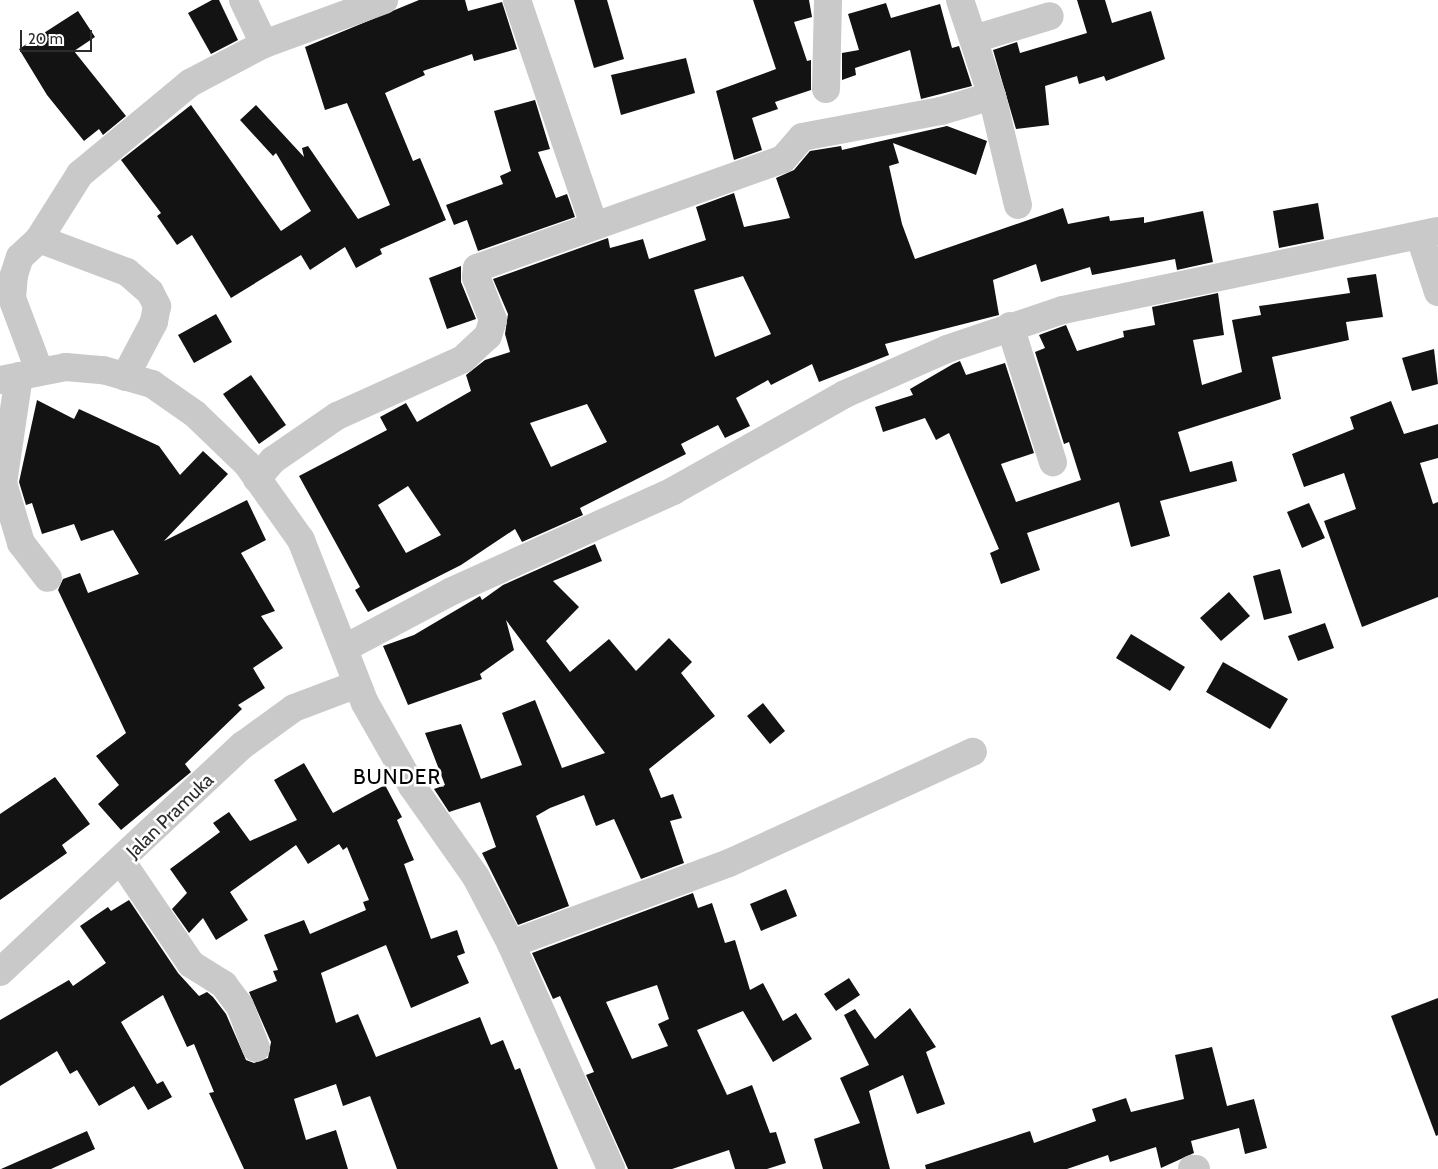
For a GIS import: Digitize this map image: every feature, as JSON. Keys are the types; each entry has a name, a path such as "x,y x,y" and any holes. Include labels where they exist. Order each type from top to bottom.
{"street":[{"path":"243,0 264,44"},
{"path":"48,578 21,543 3,483 19,375 12,298 20,257 39,239 80,174 150,111 190,83 264,44 384,0"},
{"path":"517,0 594,225"},
{"path":"826,88 828,0"},
{"path":"960,0 992,96 1018,205"},
{"path":"974,39 1050,16"},
{"path":"257,479 273,460 337,416 463,359 488,336 493,320 476,277 477,268 783,159 802,137 941,111 992,96"},
{"path":"345,648 452,591 672,491 845,394 1010,326 1063,310 1429,234 1438,292"},
{"path":"39,239 127,272 150,292 157,306 156,317 125,376"},
{"path":"1010,326 1053,462"},
{"path":"19,375 66,367 125,376 152,384 195,414 257,479 301,540 345,648 355,685 412,786 476,877 511,944 611,1169"},
{"name":"Jalan Pramuka","path":"0,972 122,862 271,723 294,708 355,685"},
{"path":"511,944 729,863 973,752"},
{"path":"122,862 191,964 224,984 238,1003 256,1048"}],"building":[{"path":"212,0 219,0 238,40 211,54 188,13"},
{"path":"419,0 465,0 468,11 502,2 517,49 474,61 472,54 423,71 425,75 385,93 413,161 420,158 446,220 380,249 382,254 356,268 345,247 310,270 301,255 231,298 192,235 177,245 157,216 161,213 121,160 191,105 281,231 311,211 276,153 273,156 240,120 256,105 304,157 302,148 308,146 358,219 390,205 347,103 325,110 305,47"},
{"path":"574,0 607,0 624,59 594,68"},
{"path":"753,0 809,0 812,17 794,22 807,61 811,60 811,90 775,102 778,109 752,118 762,150 734,160 716,91 776,69"},
{"path":"1077,0 1105,0 1112,23 1151,11 1165,59 1106,81 1104,76 1079,84 1077,76 1045,86 1049,125 1016,129 993,50 1017,42 1020,53 1087,33"},
{"path":"886,3 891,18 940,4 952,48 959,46 972,86 921,99 910,50 855,68 856,75 842,80 842,53 859,50 848,14"},
{"path":"78,11 95,37 74,51 126,116 103,135 99,129 84,141 47,95 19,49"},
{"path":"686,58 695,93 621,115 611,75"},
{"path":"535,100 550,149 538,152 556,198 567,194 575,217 478,251 467,220 454,225 446,205 503,184 500,176 511,171 494,111"},
{"path":"947,126 987,141 976,175 893,143 899,163 889,166 902,224 915,259 1063,208 1068,224 1109,216 1110,221 1144,217 1144,223 1203,211 1213,262 1177,270 1175,259 1092,275 1090,267 1041,282 1036,264 993,280 999,315 885,344 889,355 819,382 812,364 771,385 768,380 736,398 750,426 725,438 718,425 681,444 686,454 580,508 583,515 522,542 515,529 461,565 368,612 355,590 360,587 299,476 387,430 380,417 406,403 417,422 471,391 466,375 485,360 510,352 505,334 508,314 493,279 608,238 610,248 643,239 649,259 706,240 696,207 734,193 744,227 790,218 776,178 794,170 810,151 841,146 842,150","holes":["743,276 771,334 715,357 694,290","587,404 607,442 551,467 530,423","408,486 441,535 406,553 378,505"]},
{"path":"1318,203 1324,239 1279,248 1273,211"},
{"path":"461,266 461,282 476,319 447,329 429,278"},
{"path":"1376,274 1383,317 1346,322 1349,340 1272,357 1281,399 1178,432 1190,472 1232,461 1237,481 1160,501 1170,536 1131,547 1119,502 1027,533 1040,570 1001,584 990,553 999,549 949,433 936,440 925,418 883,432 875,407 913,395 910,389 960,361 966,375 1005,363 1034,453 1001,464 1016,502 1081,480 1069,442 1064,444 1035,352 1045,348 1039,335 1066,325 1077,351 1124,337 1123,331 1155,325 1152,307 1218,293 1224,335 1193,340 1202,385 1242,372 1232,320 1261,315 1259,306 1350,293 1347,278"},
{"path":"216,314 232,342 194,363 178,335"},
{"path":"1434,349 1438,384 1412,391 1402,358"},
{"path":"251,375 286,425 259,444 223,394"},
{"path":"37,400 74,419 79,409 159,446 180,475 203,451 228,474 164,541 247,500 266,540 241,553 275,611 261,616 283,648 253,668 265,688 238,705 242,709 185,764 191,772 121,830 98,804 119,785 96,756 126,733 58,590 63,579 80,573 88,593 139,574 113,530 81,541 74,524 42,534 32,503 26,505 19,482"},
{"path":"1391,401 1404,434 1438,424 1438,458 1420,463 1433,504 1438,502 1438,597 1362,627 1324,521 1356,509 1344,473 1304,487 1292,454 1354,429 1350,417"},
{"path":"1309,503 1325,538 1302,548 1287,512"},
{"path":"595,544 602,561 553,581 579,607 546,641 570,672 609,639 636,671 669,638 692,662 681,673 715,716 649,769 661,798 673,794 682,818 670,821 684,863 641,879 614,819 596,826 584,795 550,808 536,816 569,906 518,925 482,853 496,847 480,802 449,812 434,789 445,785 425,733 461,724 481,779 522,765 502,713 535,700 562,768 605,753 506,620 514,650 480,674 482,679 408,705 383,646 414,635 480,596 482,600 503,585"},
{"path":"1280,569 1292,613 1264,620 1253,576"},
{"path":"1229,592 1250,616 1221,641 1200,618"},
{"path":"1325,623 1334,648 1298,661 1288,636"},
{"path":"1131,634 1185,667 1170,691 1116,658"},
{"path":"1223,662 1288,699 1270,729 1206,692"},
{"path":"763,703 785,731 770,744 747,716"},
{"path":"304,763 333,813 385,785 402,817 397,820 414,860 404,864 431,939 457,930 465,953 457,956 469,983 411,1008 386,945 321,973 336,1023 358,1014 376,1057 480,1017 491,1045 503,1040 515,1070 520,1068 558,1169 397,1169 370,1096 343,1106 336,1084 294,1099 306,1140 336,1130 348,1169 244,1169 209,1093 214,1092 194,1044 187,1047 163,995 121,1022 157,1084 163,1081 172,1097 148,1110 134,1086 99,1106 77,1070 70,1074 57,1051 0,1086 0,1020 69,980 73,986 106,963 80,926 108,907 111,911 129,900 178,973 199,996 207,992 213,997 226,1014 246,1060 254,1063 268,1058 271,1042 249,992 277,981 273,971 278,970 264,935 304,920 310,934 366,910 363,902 369,900 347,847 343,850 339,844 308,864 296,845 230,892 248,920 216,940 203,918 189,933 172,909 187,893 170,869 220,832 213,823 229,812 250,841 297,820 274,780"},
{"path":"55,777 90,824 62,845 67,853 0,900 0,814"},
{"path":"786,889 797,916 761,931 750,904"},
{"path":"693,893 698,908 712,903 725,943 735,940 750,990 763,983 783,1021 796,1013 812,1039 773,1062 743,1011 697,1030 727,1095 752,1085 770,1133 776,1132 786,1163 767,1169 735,1169 729,1150 672,1169 628,1169 586,1075 594,1072 560,996 553,999 532,953","holes":["657,985 669,1019 658,1024 668,1046 632,1059 606,1002"]},
{"path":"849,978 860,995 836,1011 824,994"},
{"path":"1438,998 1438,1135 1436,1136 1391,1016"},
{"path":"910,1008 936,1047 926,1052 945,1104 917,1114 903,1075 869,1091 890,1169 823,1169 814,1139 860,1123 840,1078 869,1065 844,1015 855,1009 875,1039"},
{"path":"1212,1047 1227,1106 1254,1099 1267,1148 1245,1154 1239,1128 1191,1141 1194,1153 1161,1168 1156,1147 1110,1162 1108,1155 1067,1169 926,1169 925,1165 1030,1131 1034,1143 1096,1121 1092,1109 1126,1098 1131,1112 1184,1099 1175,1055"},
{"path":"87,1131 95,1149 51,1169 1,1169"}],"district":[{"name":"BUNDER","path":"397,777"}]}
